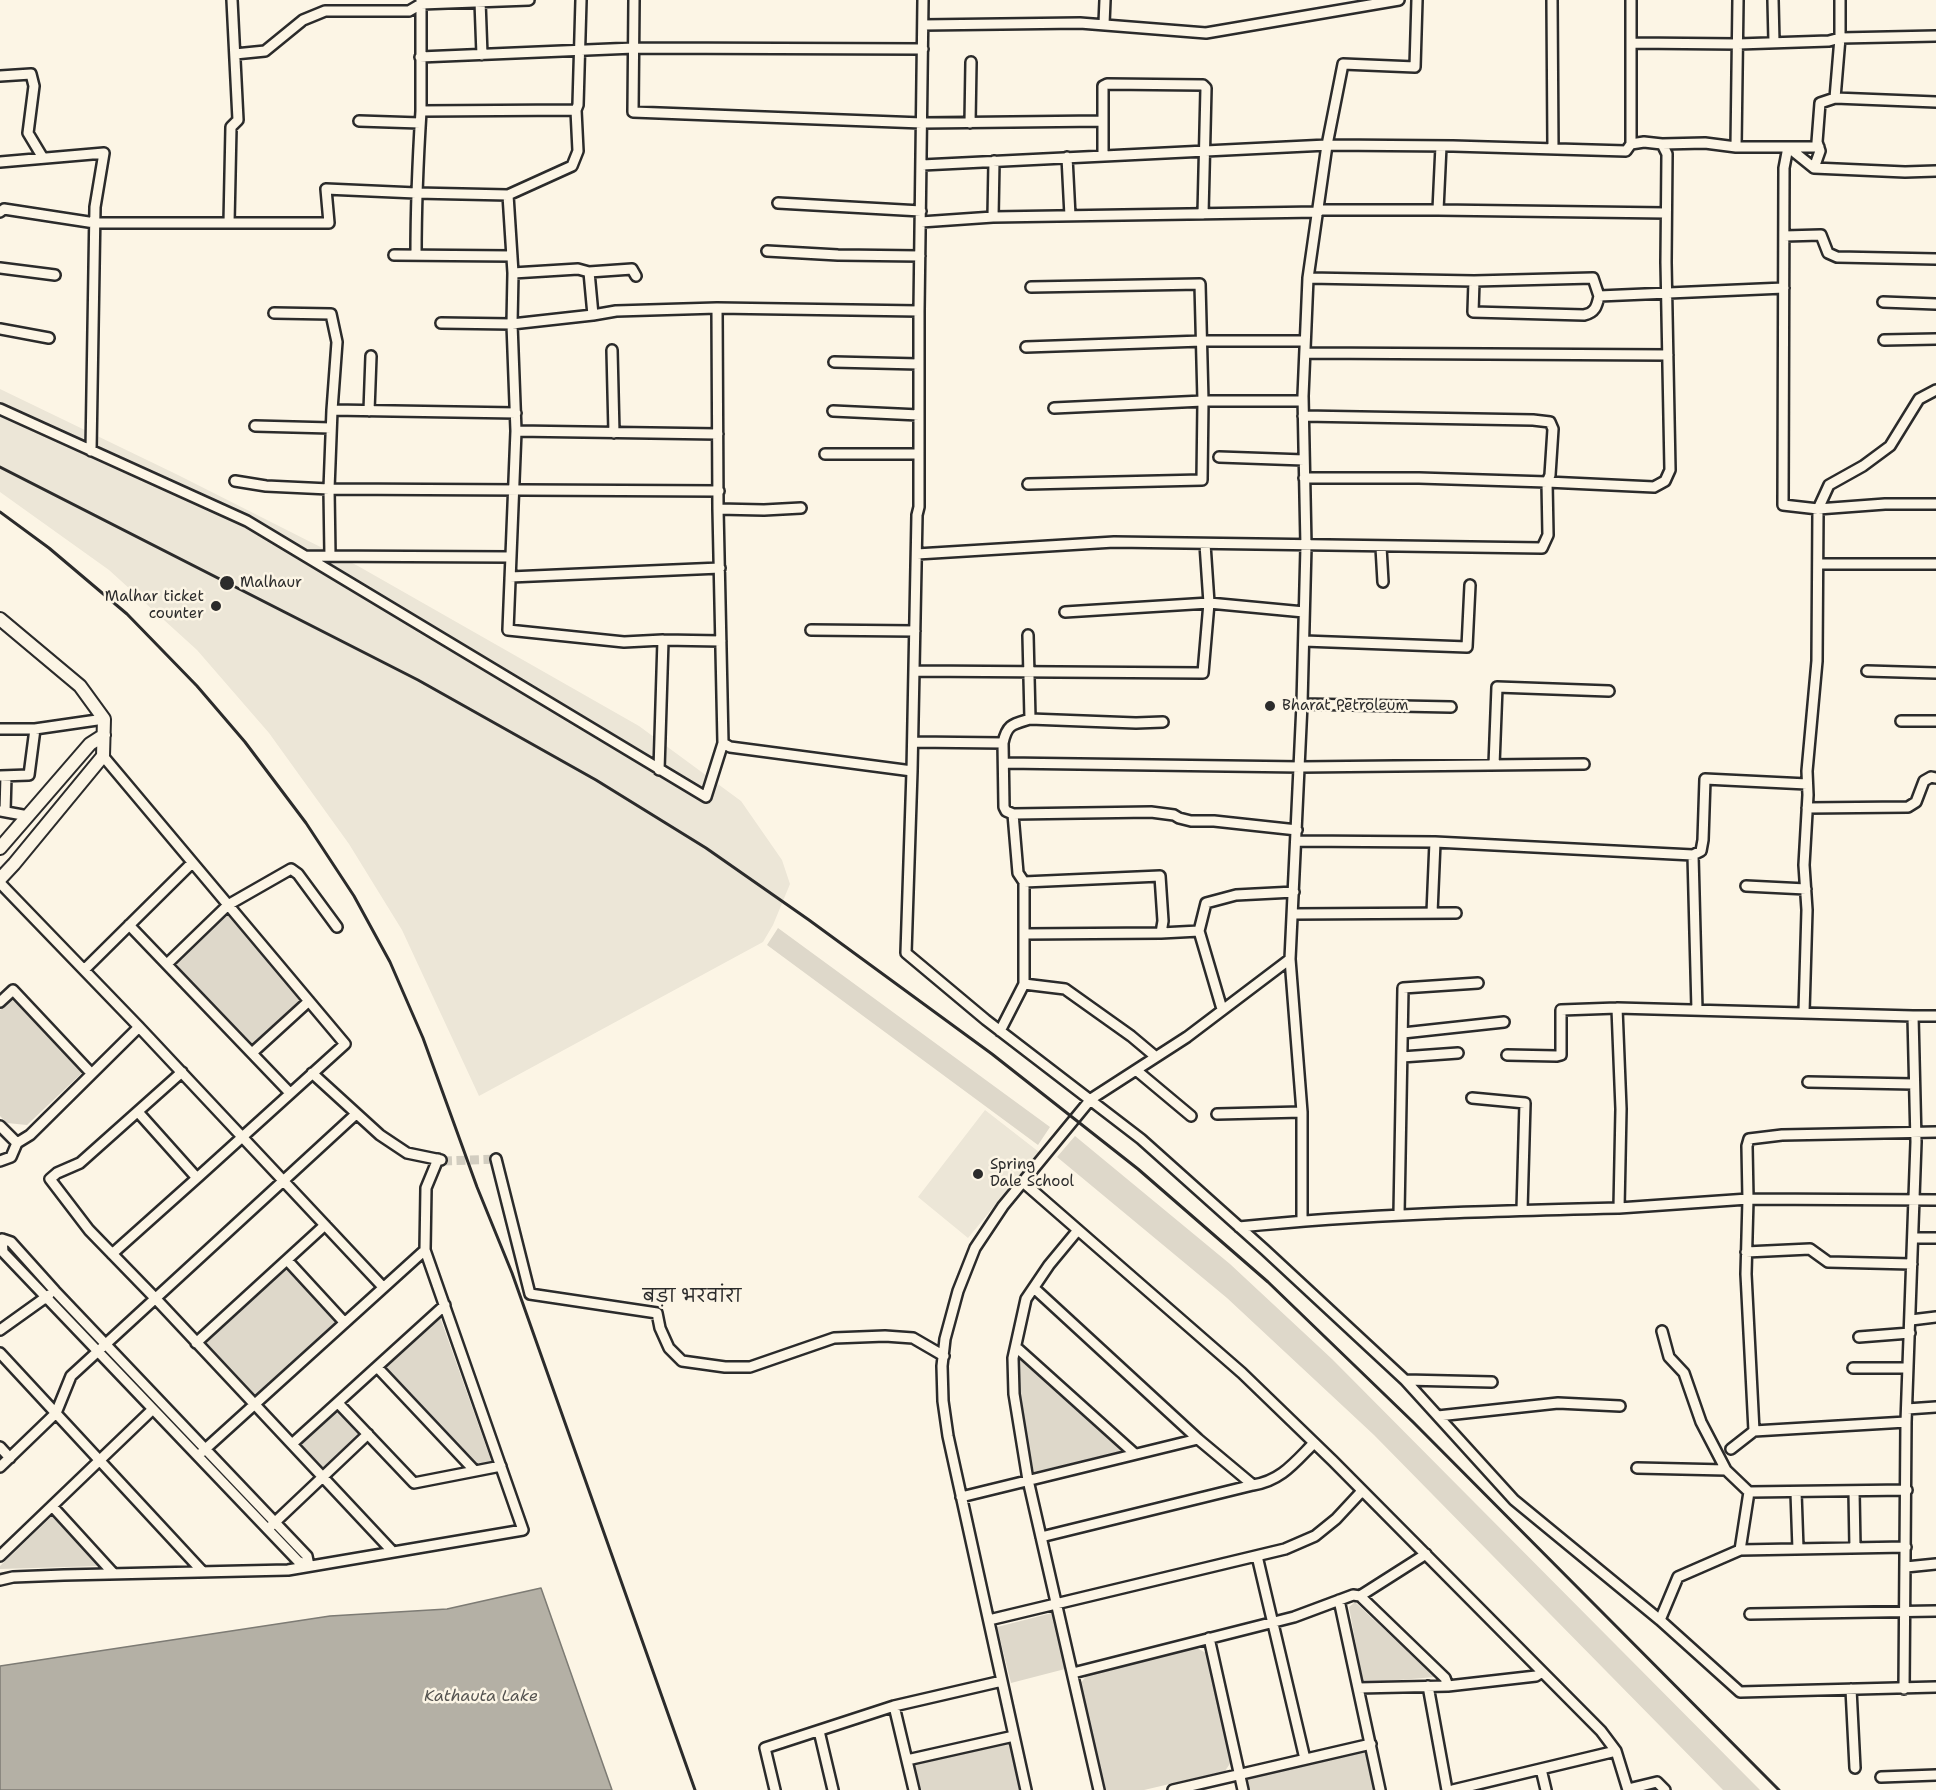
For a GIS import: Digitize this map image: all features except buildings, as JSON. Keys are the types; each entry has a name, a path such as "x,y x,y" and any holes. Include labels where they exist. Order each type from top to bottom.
{"street":[{"path":"229,223 231,128 238,120 232,0"},
{"path":"234,54 265,51 303,20 325,11 409,11 421,2 526,0"},
{"path":"0,212 4,209 95,223 329,223 326,189 416,194 508,195 572,166 578,151 576,111 581,0"},
{"path":"634,0 633,112 922,123 1102,121"},
{"path":"923,0 919,507 906,952 1000,1031 1141,1139 1405,1380 1514,1500 1660,1620 1740,1692 1936,1687"},
{"path":"1104,24 1105,0"},
{"path":"923,25 1080,23 1206,33 1399,0"},
{"path":"1302,1220 1302,1112 1290,958 1301,767 1306,546 1303,401 1308,278 1327,145 1343,64 1415,67 1417,0"},
{"path":"1552,0 1553,148"},
{"path":"922,165 1327,145 1626,151 1631,144 1631,0"},
{"path":"1736,147 1738,0"},
{"path":"1773,0 1774,42"},
{"path":"1835,98 1840,38 1840,0"},
{"path":"480,1 482,55"},
{"path":"416,255 416,194 421,111 421,2"},
{"path":"1632,43 1738,44 1840,38 1936,36"},
{"path":"420,57 634,48 923,49"},
{"path":"970,123 971,62"},
{"path":"0,76 31,74 34,86 28,133 43,158"},
{"path":"1103,156 1103,86 1107,84 1203,85 1206,88 1203,214"},
{"path":"1814,168 1820,151 1817,142 1820,103 1835,98 1936,102"},
{"path":"421,111 576,111"},
{"path":"359,121 420,123"},
{"path":"1631,144 1644,142 1705,143 1736,147 1819,147"},
{"path":"1304,478 1419,478 1654,487 1665,481 1670,470 1667,154 1662,144"},
{"path":"1438,210 1441,146"},
{"path":"1788,147 1814,168 1936,171"},
{"path":"1788,147 1784,168 1783,505 1818,509 1885,504 1936,504"},
{"path":"0,162 104,153 95,207 91,451"},
{"path":"1067,158 1070,216"},
{"path":"993,217 994,160"},
{"path":"508,195 513,273 512,324 516,413 508,630 624,642 721,641"},
{"path":"778,203 921,211"},
{"path":"921,222 993,217 1318,212 1321,210 1666,213"},
{"path":"1784,236 1821,235 1828,254 1837,257 1936,259"},
{"path":"767,251 920,256"},
{"path":"394,255 512,256"},
{"path":"0,268 55,275"},
{"path":"513,273 578,269 589,272 632,269 636,276"},
{"path":"589,272 593,315"},
{"path":"1308,278 1474,281 1593,278 1599,296 1597,307 1591,314 1584,315 1473,312 1474,281"},
{"path":"1028,484 1202,480 1203,401 1200,284 1031,287"},
{"path":"1599,296 1784,288"},
{"path":"1882,302 1936,304"},
{"path":"441,323 512,324 627,310 717,308 919,311"},
{"path":"0,409 247,521 706,797 723,742 717,308"},
{"path":"274,313 331,314 337,342 331,428 330,556"},
{"path":"0,329 49,338"},
{"path":"1884,340 1936,339"},
{"path":"1026,347 1202,341 1305,341"},
{"path":"612,350 614,433"},
{"path":"1305,353 1668,355"},
{"path":"369,411 371,356"},
{"path":"834,362 919,364"},
{"path":"1804,1012 1807,919 1804,865 1808,755 1817,662 1818,509 1829,485 1863,466 1890,447 1919,399 1936,390"},
{"path":"1054,408 1203,401 1303,401"},
{"path":"332,410 516,413"},
{"path":"833,411 919,415"},
{"path":"917,554 1114,542 1542,549 1548,534 1546,482 1550,475 1552,429 1550,422 1303,416"},
{"path":"255,426 331,428"},
{"path":"516,432 718,434"},
{"path":"825,454 919,454"},
{"path":"1220,458 1304,460"},
{"path":"235,481 266,486 330,489 719,491"},
{"path":"718,509 801,508"},
{"path":"914,671 1203,673 1209,603 1205,544"},
{"path":"1381,547 1383,582"},
{"path":"304,556 511,557"},
{"path":"1818,564 1936,564"},
{"path":"510,577 720,568"},
{"path":"1304,641 1467,647 1470,585"},
{"path":"1065,612 1209,603 1304,612"},
{"path":"0,619 80,686 104,719 103,756 0,881 384,1287"},
{"path":"811,630 915,631"},
{"path":"1028,635 1030,719"},
{"path":"659,770 663,640"},
{"path":"1867,671 1936,673"},
{"path":"1494,765 1497,687 1609,691"},
{"path":"1302,704 1451,707"},
{"path":"0,729 35,729 104,719"},
{"path":"1163,722 1030,719 1010,727 1005,732 1003,743 1004,807 1006,811 1013,814 1151,812 1174,815 1191,821 1214,821 1297,830"},
{"path":"1901,722 1936,721"},
{"path":"28,816 2,811 3,776 29,775 35,729"},
{"path":"0,848 90,744 104,735"},
{"path":"723,742 730,747 912,771"},
{"path":"913,742 1003,743"},
{"path":"90,744 103,756 345,1044 112,1254"},
{"path":"1005,763 1301,767 1584,764"},
{"path":"1807,808 1908,807 1916,802 1924,781 1936,778"},
{"path":"1297,841 1435,842 1693,855 1701,850 1703,840 1705,779 1807,784"},
{"path":"1000,1031 1024,984 1024,882 1018,873 1013,814"},
{"path":"19,826 35,839"},
{"path":"1432,913 1435,842"},
{"path":"1693,855 1697,1010"},
{"path":"84,970 192,863"},
{"path":"167,964 228,905 291,869 298,874 337,927"},
{"path":"1024,882 1160,876 1163,921 1161,933"},
{"path":"1746,886 1806,889"},
{"path":"1222,1009 1199,931 1206,903 1236,895 1294,892"},
{"path":"1293,914 1456,913"},
{"path":"129,926 290,1093"},
{"path":"1024,934 1199,931"},
{"path":"1026,1790 961,1497 943,1401 945,1339 958,1291 975,1248 1003,1206 1091,1100 1187,1037 1290,958"},
{"path":"1399,1214 1403,988 1478,983"},
{"path":"1024,984 1065,989 1131,1036 1156,1057"},
{"path":"0,1002 13,990 91,1072"},
{"path":"252,1053 309,1001"},
{"path":"1617,1008 1621,1109 1619,1208"},
{"path":"1507,1055 1561,1055 1561,1010 1617,1008 1936,1016"},
{"path":"1904,1689 1906,1422 1916,1132 1913,1016"},
{"path":"1403,1033 1504,1022"},
{"path":"0,1161 11,1157 17,1143 30,1135 91,1072 139,1027"},
{"path":"1402,1057 1458,1053"},
{"path":"1136,1070 1191,1116"},
{"path":"182,1072 80,1164 57,1173 50,1179 89,1230 393,1552"},
{"path":"0,1580 13,1577 288,1570 523,1530 425,1250 426,1188 440,1160 407,1153 380,1136 312,1073"},
{"path":"1808,1082 1914,1084"},
{"path":"1472,1098 1525,1103 1522,1210"},
{"path":"138,1112 197,1178"},
{"path":"1217,1114 1302,1112"},
{"path":"0,1467 56,1413 71,1376 356,1114"},
{"path":"0,1126 17,1143"},
{"path":"1754,1431 1746,1274 1747,1146 1749,1139 1782,1135 1936,1132"},
{"path":"496,1159 530,1294 657,1313 660,1328 669,1348 682,1361 725,1367 750,1367 834,1338 885,1336 913,1338 944,1356"},
{"path":"1023,1182 1242,1373 1426,1554 1601,1731 1616,1751 1628,1790 1657,1782 1665,1790"},
{"path":"1239,1227 1302,1220 1399,1214 1619,1208 1748,1199 1936,1200"},
{"path":"196,1343 325,1225"},
{"path":"1078,1230 1049,1265 1026,1299 1014,1359 1014,1394 1028,1480 1099,1790"},
{"path":"1913,1238 1936,1238"},
{"path":"202,1452 153,1409 102,1348 55,1291 11,1242 1,1240 3,1252 46,1297 102,1348 202,1452 271,1526 307,1556 309,1566"},
{"path":"1746,1252 1810,1249 1828,1262 1912,1264"},
{"path":"202,1452 425,1250"},
{"path":"287,1260 344,1322"},
{"path":"1034,1288 1198,1439 1253,1485"},
{"path":"0,1330 55,1291"},
{"path":"292,1444 445,1305"},
{"path":"1911,1320 1936,1317"},
{"path":"1662,1331 1669,1357 1684,1373 1701,1422 1726,1470 1749,1492 1907,1490"},
{"path":"1859,1337 1910,1334"},
{"path":"1016,1347 1135,1454"},
{"path":"0,1353 203,1572"},
{"path":"377,1367 476,1471"},
{"path":"1853,1368 1908,1368"},
{"path":"1405,1380 1492,1382"},
{"path":"338,1403 414,1483 501,1466"},
{"path":"1438,1416 1558,1403 1620,1406"},
{"path":"1907,1409 1936,1407"},
{"path":"0,1556 153,1409"},
{"path":"1731,1449 1754,1431 1906,1422"},
{"path":"271,1526 368,1434"},
{"path":"961,1497 1198,1439"},
{"path":"1041,1537 1266,1483 1281,1475 1314,1443"},
{"path":"0,1448 10,1458"},
{"path":"1637,1468 1726,1470"},
{"path":"988,1620 1285,1549 1315,1536 1336,1519 1362,1491"},
{"path":"1854,1491 1855,1548"},
{"path":"1740,1550 1749,1492"},
{"path":"1796,1492 1798,1549"},
{"path":"52,1506 114,1574"},
{"path":"1660,1620 1678,1577 1740,1550 1906,1547"},
{"path":"1360,1596 1426,1554"},
{"path":"1257,1556 1305,1759"},
{"path":"1906,1568 1936,1564"},
{"path":"1073,1672 1294,1617 1353,1595 1360,1596 1445,1678 1448,1686"},
{"path":"1339,1600 1380,1790"},
{"path":"1750,1614 1936,1611"},
{"path":"1209,1638 1243,1790"},
{"path":"1358,1688 1448,1686 1536,1676 1542,1671"},
{"path":"775,1790 765,1748 894,1706 1002,1681"},
{"path":"1428,1686 1447,1790"},
{"path":"1851,1689 1855,1768"},
{"path":"894,1706 914,1790"},
{"path":"819,1731 833,1790"},
{"path":"907,1760 1014,1736"},
{"path":"1173,1790 1371,1744"},
{"path":"1453,1790 1616,1751"},
{"path":"1541,1769 1546,1790"},
{"path":"1881,1777 1936,1775"}],"shaded area":[{"path":"0,389 358,566 639,726 741,801 782,860 790,884 773,925 763,942 479,1096 402,930 349,844 269,733 197,650 109,570 0,492"},
{"path":"227,911 303,1001 252,1047 174,962"},
{"path":"778,928 1050,1127 1038,1145 767,945"},
{"path":"12,998 84,1071 27,1125 7,1123 0,1116 0,1010"},
{"name":"Spring Dale School","path":"985,1110 1039,1152 968,1238 918,1197"},
{"path":"1075,1136 1230,1264 1332,1359 1760,1790 1723,1790 1374,1435 1227,1298 1057,1157"},
{"path":"288,1268 337,1321 255,1396 206,1343"},
{"path":"440,1317 492,1463 478,1466 385,1368"},
{"path":"1021,1358 1126,1450 1034,1472 1020,1403 1018,1361"},
{"path":"337,1409 361,1434 324,1468 300,1443"},
{"path":"53,1515 99,1566 0,1569 0,1566"},
{"path":"1355,1602 1435,1677 1363,1683 1349,1607"},
{"path":"1052,1613 1065,1669 1011,1683 997,1627"},
{"path":"1197,1648 1206,1653 1231,1762 1225,1771 1144,1790 1106,1790 1080,1684 1087,1675"},
{"path":"1009,1742 1020,1790 919,1790 913,1764"},
{"path":"1366,1749 1374,1790 1250,1790 1247,1779"}],"water":[{"name":"Kathauta Lake","path":"541,1588 612,1790 0,1790 0,1666 330,1616 447,1609"}],"tunnel":[{"path":"443,1161 496,1159"}],"railway":[{"path":"0,467 418,680 596,780 706,848 992,1054 1138,1169 1268,1282 1413,1422 1779,1790"},
{"path":"0,512 49,548 127,614 197,686 245,742 306,823 354,896 390,962 423,1038 477,1187 512,1273 695,1790"}],"place":[{"name":"Malhaur","path":"227,583"},
{"name":"Malhar ticket counter","path":"216,606"},
{"name":"Bharat Petroleum","path":"1270,706"},
{"name":"Spring Dale School","path":"978,1174"}],"district":[{"name":"बड़ा भरवांरा","path":"692,1297"}]}
